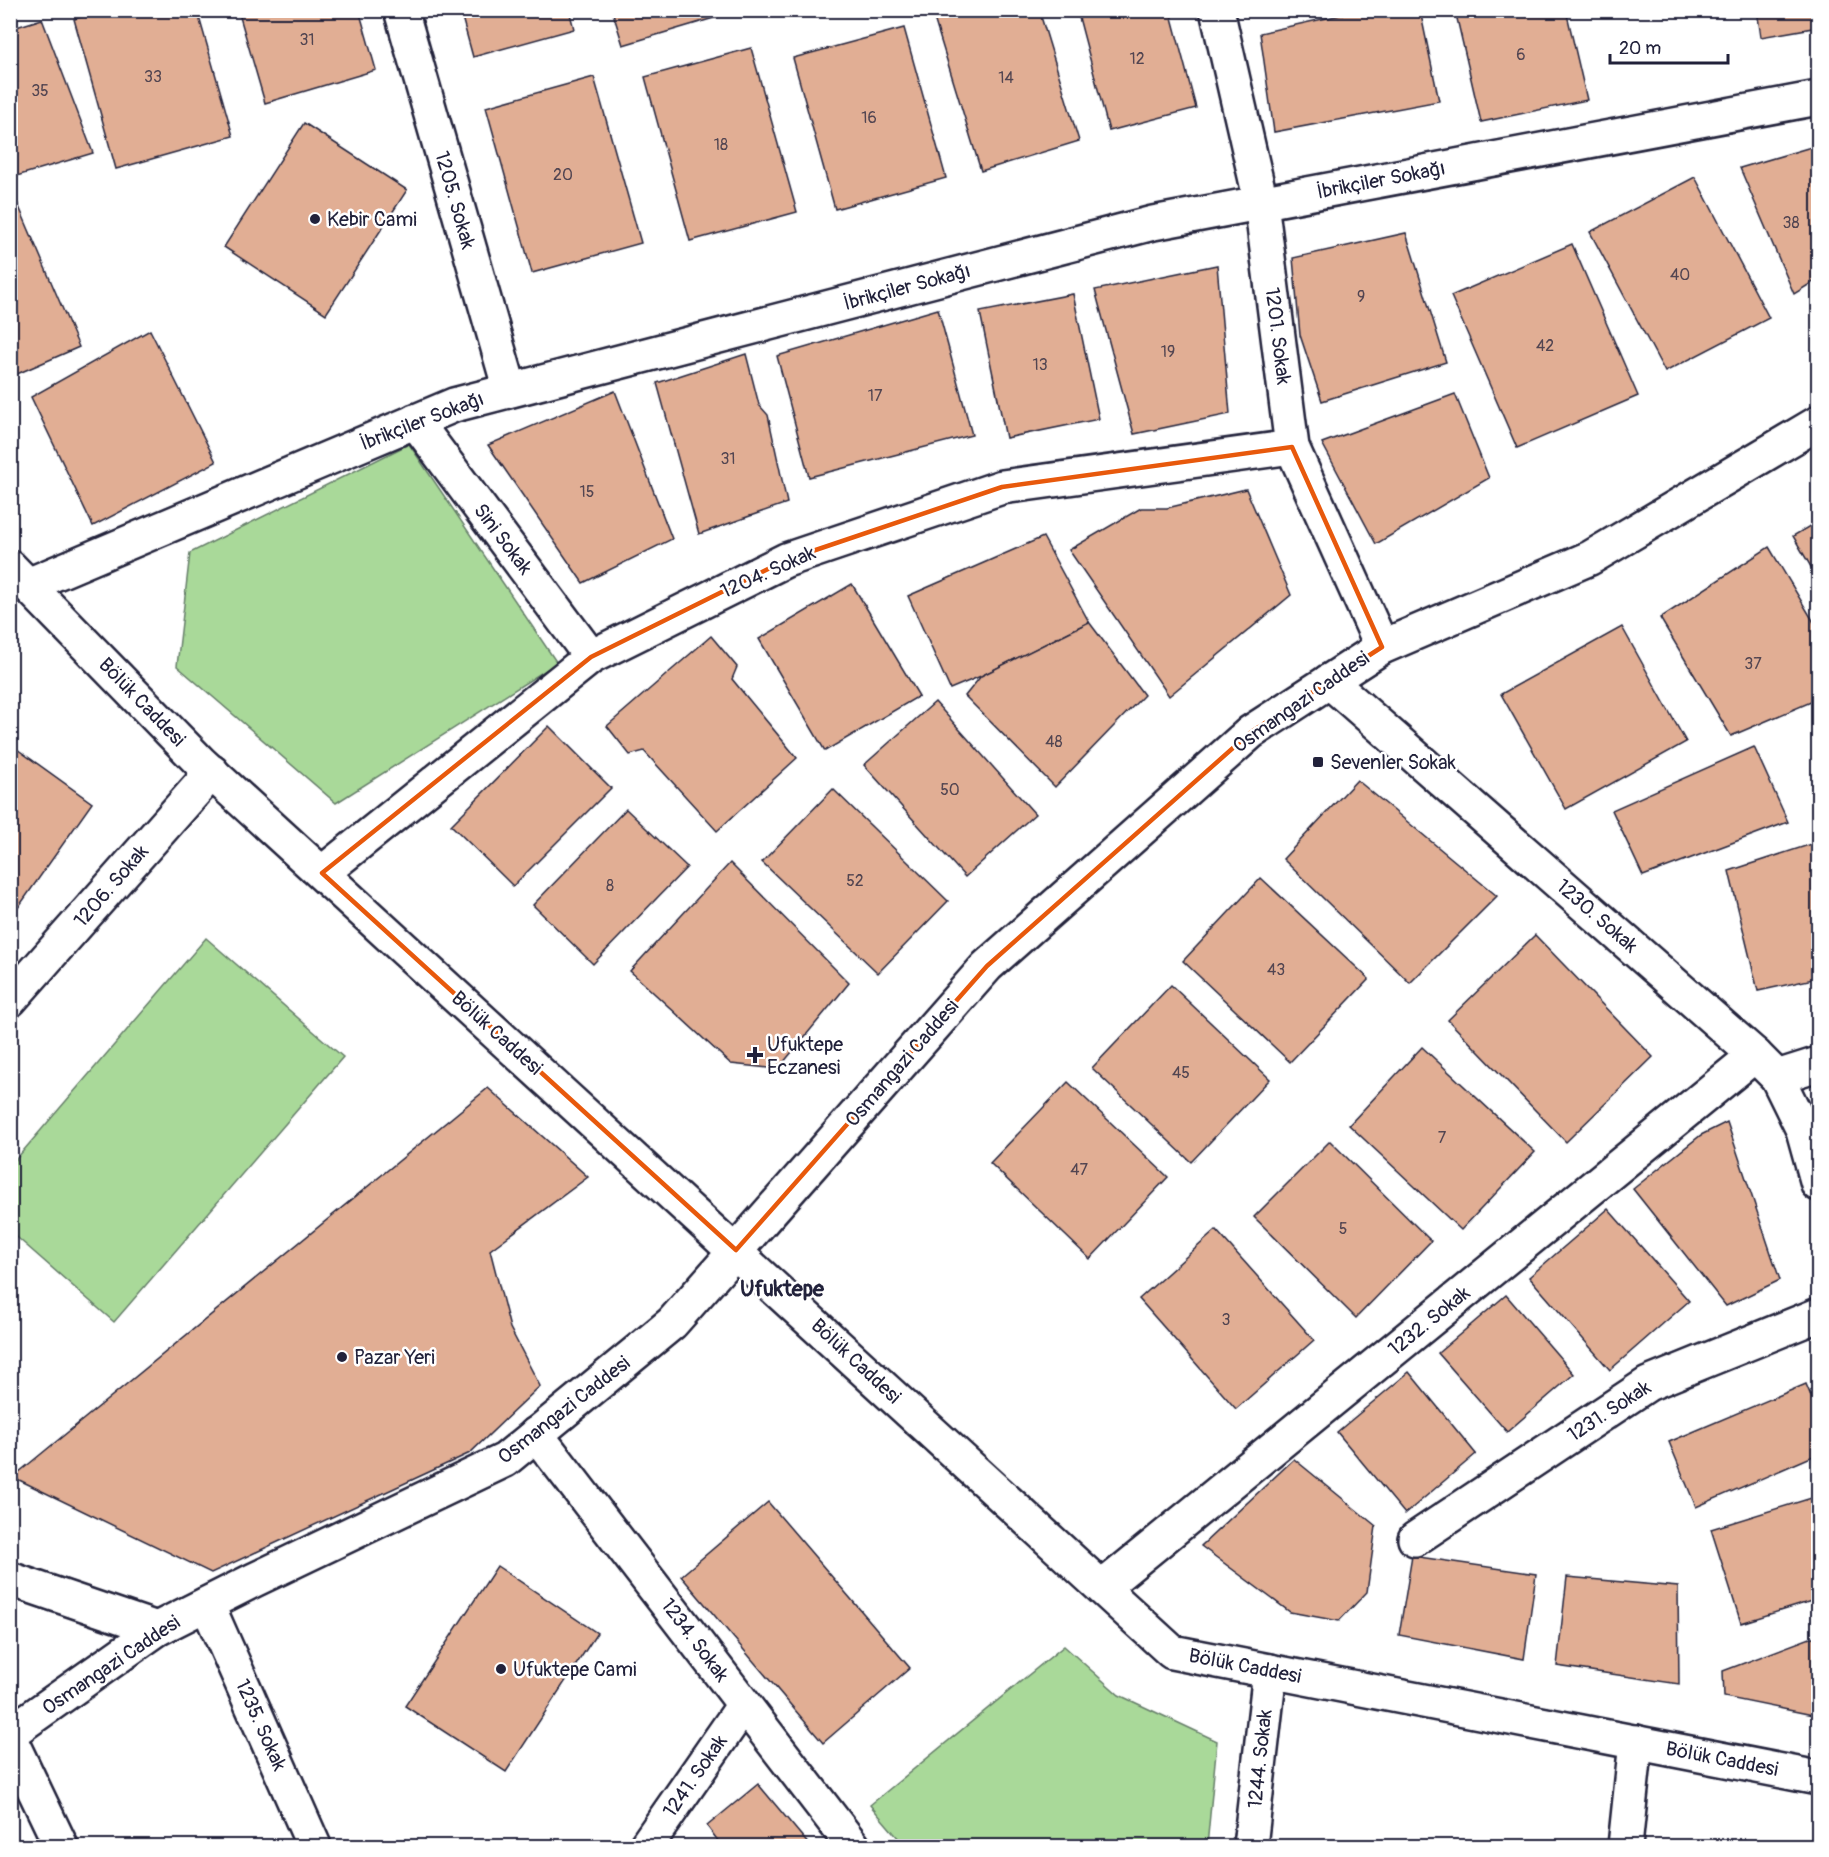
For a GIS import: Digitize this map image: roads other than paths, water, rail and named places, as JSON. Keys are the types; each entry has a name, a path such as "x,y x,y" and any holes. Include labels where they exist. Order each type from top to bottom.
{"street":[{"name":"1205. Sokak","path":"401,10 510,390"},
{"name":"1201. Sokak","path":"1217,10 1262,202 1292,447 1382,647"},
{"name":"İbrikçiler Sokağı","path":"19,576 454,405 510,390 1153,222 1818,98"},
{"name":"Sini Sokak","path":"415,421 591,657"},
{"name":"Osmangazi Caddesi","path":"10,1733 157,1629 505,1460 672,1323 987,966 1251,732 1382,647 1590,558 1818,423"},
{"name":"1204. Sokak","path":"322,873 591,657 786,560 1002,487 1292,447"},
{"name":"Bölük Caddesi","path":"19,576 212,772 1172,1652 1818,1778"},
{"name":"1230. Sokak","path":"1329,681 1766,1066 1803,1130 1818,1184"},
{"name":"1206. Sokak","path":"15,988 212,772"},
{"path":"1766,1066 1818,1064"},
{"name":"1232. Sokak","path":"1103,1587 1766,1066"},
{"name":"1231. Sokak","path":"1415,1539 1648,1384 1818,1315"},
{"name":"1234. Sokak","path":"537,1434 853,1846"},
{"path":"10,1579 157,1629"},
{"name":"1235. Sokak","path":"207,1604 314,1846"},
{"name":"1244. Sokak","path":"1250,1846 1270,1671"},
{"name":"1241. Sokak","path":"646,1846 744,1705"},
{"path":"10,1739 62,1846"},
{"path":"1625,1846 1636,1742"}],"place":[{"name":"Kebir Cami","path":"315,219"},
{"name":"Sevenler Sokak","path":"1318,762"},
{"name":"Ufuktepe Eczanesi","path":"755,1055"},
{"name":"Pazar Yeri","path":"342,1357"},
{"name":"Ufuktepe Cami","path":"501,1669"}],"district":[{"name":"Ufuktepe","path":"782,1289"}]}
